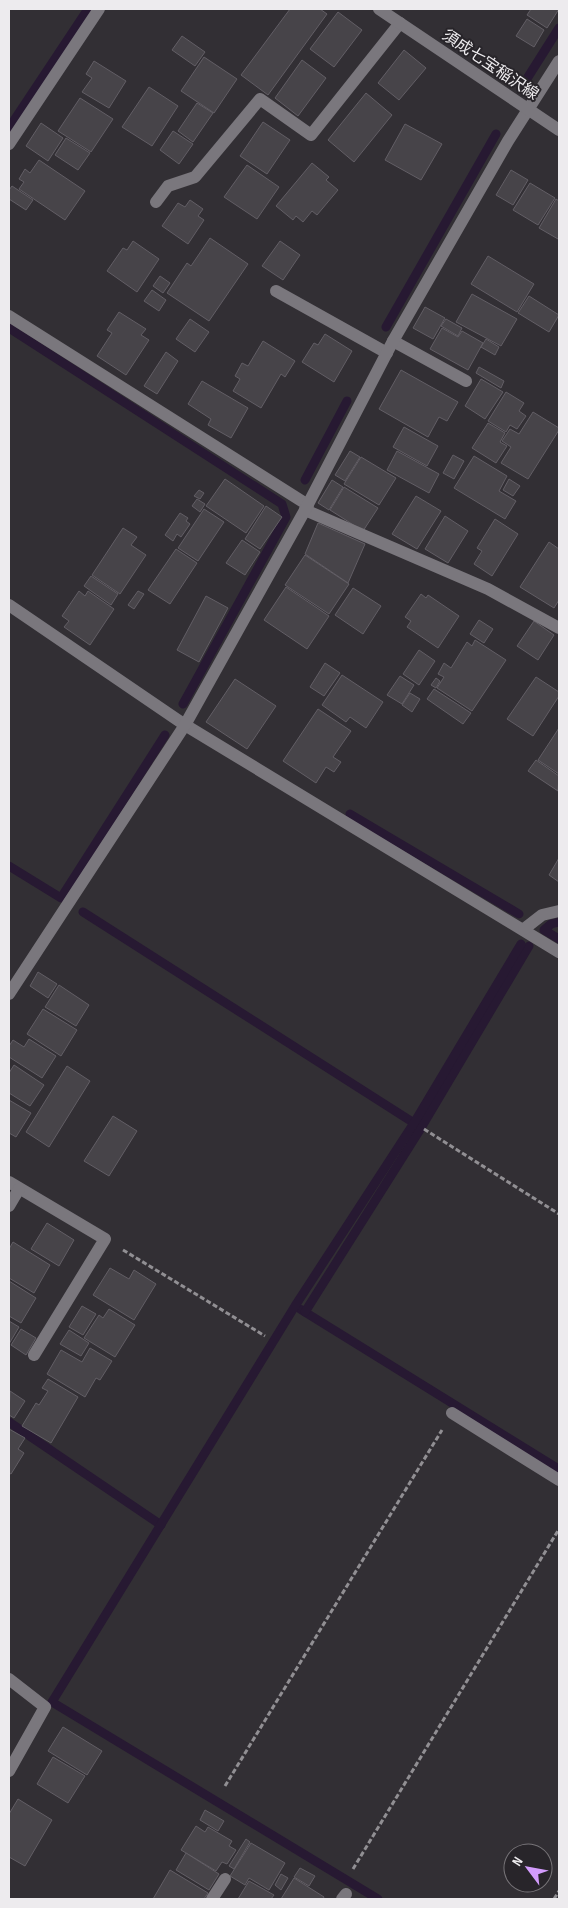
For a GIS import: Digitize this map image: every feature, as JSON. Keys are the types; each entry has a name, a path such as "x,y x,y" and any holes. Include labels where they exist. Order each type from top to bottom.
{"street":[{"path":"9,144 99,9"},
{"name":"須成七宝稲沢線","path":"379,9 559,130"},
{"path":"156,202 168,186 195,177 260,99 312,135 400,23"},
{"path":"9,994 185,725 307,507 386,353 528,109 559,61"},
{"path":"276,291 386,353"},
{"path":"9,316 307,507 488,590 559,628"},
{"path":"393,341 466,381"},
{"path":"9,605 185,725 524,929 559,952"},
{"path":"524,929 542,915 559,912"},
{"path":"9,1206 14,1185 105,1239 34,1354"},
{"path":"452,1413 559,1480"},
{"path":"9,1680 45,1707 9,1771"},
{"path":"212,1899 224,1879"}],"path":[{"path":"424,1129 559,1214"},
{"path":"105,1239 265,1336"},
{"path":"225,1786 452,1413"},
{"path":"353,1869 559,1529"},
{"path":"554,1899 559,1891"}],"building":[{"path":"290,9 320,9 327,14 268,95 241,75"},
{"path":"531,9 559,9 547,28 527,15"},
{"path":"338,12 362,30 334,67 310,49"},
{"path":"527,19 544,30 534,47 516,36"},
{"path":"182,36 205,52 195,66 172,50"},
{"path":"404,50 426,68 399,100 378,83"},
{"path":"204,57 237,79 214,113 181,91"},
{"path":"302,60 326,78 298,116 275,98"},
{"path":"94,61 126,81 109,108 82,92 92,78 86,74"},
{"path":"149,87 178,106 152,146 122,127"},
{"path":"366,93 392,115 354,162 328,140"},
{"path":"80,98 113,119 91,152 58,131"},
{"path":"197,103 213,113 193,142 178,131"},
{"path":"263,122 290,140 267,174 240,156"},
{"path":"41,123 63,138 48,161 26,146"},
{"path":"405,124 442,144 421,180 385,160"},
{"path":"173,131 193,144 179,164 160,150"},
{"path":"66,138 90,153 78,170 55,155"},
{"path":"39,160 85,191 65,220 19,189 24,182 19,179 25,169 30,173"},
{"path":"312,163 329,177 326,180 338,190 317,215 312,211 303,222 296,216 293,220 276,206"},
{"path":"247,165 279,187 257,219 224,197"},
{"path":"511,170 528,180 513,205 496,195"},
{"path":"530,183 555,198 538,225 513,210"},
{"path":"12,186 33,200 26,210 9,199 9,190"},
{"path":"556,199 559,201 558,239 539,228"},
{"path":"190,200 203,209 198,216 204,220 188,244 162,226 178,203 185,207"},
{"path":"210,238 248,264 209,321 167,293 187,263 191,266"},
{"path":"133,241 159,259 137,292 107,271 123,248 127,250"},
{"path":"280,241 300,255 283,280 262,266"},
{"path":"488,256 534,284 517,312 471,284"},
{"path":"160,276 170,283 163,293 153,286"},
{"path":"152,290 166,300 159,311 144,301"},
{"path":"472,294 517,319 501,346 456,322"},
{"path":"529,296 559,315 549,332 518,313"},
{"path":"425,307 445,318 433,339 413,328"},
{"path":"119,312 146,329 141,335 149,340 126,375 97,356 112,333 107,330"},
{"path":"190,319 209,332 195,352 176,339"},
{"path":"446,319 462,328 458,336 441,326"},
{"path":"442,328 458,337 462,331 483,343 468,370 430,349"},
{"path":"325,334 352,351 334,382 302,362 314,343 318,345"},
{"path":"486,339 499,347 495,355 481,347"},
{"path":"263,341 295,361 285,377 281,374 261,408 233,391 240,379 235,376 242,363 248,366"},
{"path":"166,352 178,361 157,394 144,386"},
{"path":"479,367 504,381 501,388 476,373"},
{"path":"401,370 458,402 447,421 439,417 428,437 379,409"},
{"path":"481,379 503,392 485,419 465,406"},
{"path":"202,381 248,408 231,438 208,425 211,419 188,404"},
{"path":"506,392 524,403 519,411 526,416 517,429 510,425 506,432 488,421"},
{"path":"533,412 559,428 559,430 528,479 501,463 511,447 502,441 510,429 519,434"},
{"path":"488,423 505,433 500,442 507,446 496,463 472,448"},
{"path":"404,427 438,446 427,466 393,447"},
{"path":"350,451 360,457 345,481 335,475"},
{"path":"397,451 439,474 429,493 387,470"},
{"path":"453,455 464,461 454,479 443,473"},
{"path":"474,456 507,476 499,491 516,501 505,519 454,488"},
{"path":"361,457 396,478 379,505 344,484"},
{"path":"225,479 264,506 246,533 206,506"},
{"path":"509,479 520,486 513,496 503,490"},
{"path":"332,480 343,487 329,510 318,503"},
{"path":"344,487 378,508 363,531 330,510"},
{"path":"199,490 204,493 200,499 194,496"},
{"path":"416,496 441,511 417,549 392,534"},
{"path":"197,499 205,504 200,512 192,506"},
{"path":"266,506 282,517 260,549 245,539"},
{"path":"204,509 224,522 198,561 178,548"},
{"path":"180,513 188,518 186,521 190,524 181,537 177,534 173,541 165,535"},
{"path":"445,516 468,531 448,563 425,549"},
{"path":"495,519 518,534 492,576 474,564 482,551 477,548"},
{"path":"318,523 365,544 348,583 305,554"},
{"path":"123,528 137,537 131,545 146,555 120,594 92,575"},
{"path":"242,540 260,552 245,575 226,563"},
{"path":"549,542 559,549 559,600 554,608 520,587"},
{"path":"176,549 197,563 170,604 148,590"},
{"path":"305,555 349,584 329,614 285,585"},
{"path":"91,576 118,594 111,605 84,586"},
{"path":"286,587 329,616 307,649 264,620"},
{"path":"353,588 381,606 363,634 335,615"},
{"path":"79,591 85,596 88,591 114,609 90,645 64,627 69,621 62,616"},
{"path":"138,591 144,594 134,609 128,605"},
{"path":"421,594 426,598 428,595 459,616 438,648 407,627 411,621 405,617"},
{"path":"206,596 228,608 199,662 177,650"},
{"path":"479,620 493,629 484,643 470,634"},
{"path":"534,621 554,635 538,660 517,646"},
{"path":"475,640 506,660 472,711 437,688 444,677 438,674 444,663 451,668 467,642 472,646"},
{"path":"419,650 435,661 419,685 403,674"},
{"path":"325,663 340,673 324,696 310,687"},
{"path":"342,675 383,702 366,728 350,717 346,722 322,705"},
{"path":"400,676 414,685 402,704 387,695"},
{"path":"536,677 559,692 559,696 533,736 507,719"},
{"path":"436,678 440,681 436,688 431,685"},
{"path":"235,679 276,706 247,749 206,722"},
{"path":"434,689 471,713 463,724 427,699"},
{"path":"410,693 420,699 412,712 402,705"},
{"path":"318,709 351,731 333,757 341,762 334,772 326,767 316,783 283,761"},
{"path":"559,728 559,774 538,760"},
{"path":"536,760 559,776 558,791 528,771"},
{"path":"559,858 559,882 549,875"},
{"path":"38,972 57,984 48,998 30,986"},
{"path":"59,985 89,1005 76,1026 45,1007"},
{"path":"43,1009 77,1030 61,1056 27,1034"},
{"path":"29,1039 56,1056 42,1078 9,1057 9,1046 13,1040 24,1047"},
{"path":"14,1065 44,1085 30,1106 9,1093 9,1073"},
{"path":"67,1066 90,1081 49,1147 26,1132"},
{"path":"9,1100 31,1113 16,1137 9,1133"},
{"path":"113,1116 137,1131 109,1176 84,1161"},
{"path":"47,1223 74,1240 59,1266 31,1249"},
{"path":"13,1242 50,1265 34,1293 9,1278 9,1249"},
{"path":"110,1268 129,1279 134,1270 156,1284 134,1320 93,1295"},
{"path":"9,1281 36,1298 21,1323 9,1316"},
{"path":"82,1306 96,1314 83,1335 69,1327"},
{"path":"109,1309 135,1325 115,1357 84,1338 99,1315 103,1318"},
{"path":"9,1321 19,1327 9,1344"},
{"path":"21,1329 36,1338 26,1355 11,1345"},
{"path":"69,1330 89,1343 81,1356 60,1344"},
{"path":"90,1348 112,1361 100,1380 96,1378 85,1397 47,1374 61,1350 82,1362"},
{"path":"48,1379 78,1397 51,1443 22,1426 36,1403 39,1405 48,1391 42,1388"},
{"path":"10,1391 25,1401 14,1418 9,1415"},
{"path":"9,1429 25,1438 18,1449 24,1453 11,1474 9,1473"},
{"path":"63,1727 102,1751 87,1775 48,1751"},
{"path":"53,1757 85,1776 68,1803 37,1784"},
{"path":"18,1799 52,1820 25,1866 9,1857 9,1814"},
{"path":"205,1810 224,1821 218,1831 200,1820"},
{"path":"196,1826 205,1832 208,1827 232,1841 229,1846 236,1850 227,1864 222,1862 216,1871 181,1850"},
{"path":"246,1839 250,1842 234,1869 229,1866"},
{"path":"251,1843 285,1863 269,1890 249,1878 245,1885 230,1876"},
{"path":"186,1853 219,1874 209,1890 176,1870"},
{"path":"300,1868 315,1876 309,1886 294,1877"},
{"path":"170,1870 208,1893 204,1899 153,1899"},
{"path":"281,1874 288,1878 281,1890 275,1885"},
{"path":"294,1878 324,1897 323,1899 281,1899"},
{"path":"249,1881 274,1895 271,1899 238,1899"}],"waterway":[{"path":"9,128 88,9"},
{"path":"528,77 559,28"},
{"path":"386,327 496,134"},
{"path":"9,328 282,504 286,517 183,704"},
{"path":"305,480 347,401"},
{"path":"9,866 61,898 165,735"},
{"path":"350,814 519,914"},
{"path":"83,912 414,1123"},
{"path":"559,922 551,924 544,930 559,939"},
{"path":"378,1899 52,1702 295,1306 414,1123 521,944"},
{"path":"305,1312 421,1128 529,946"},
{"path":"300,1309 557,1468"},
{"path":"9,1422 161,1525"}]}
